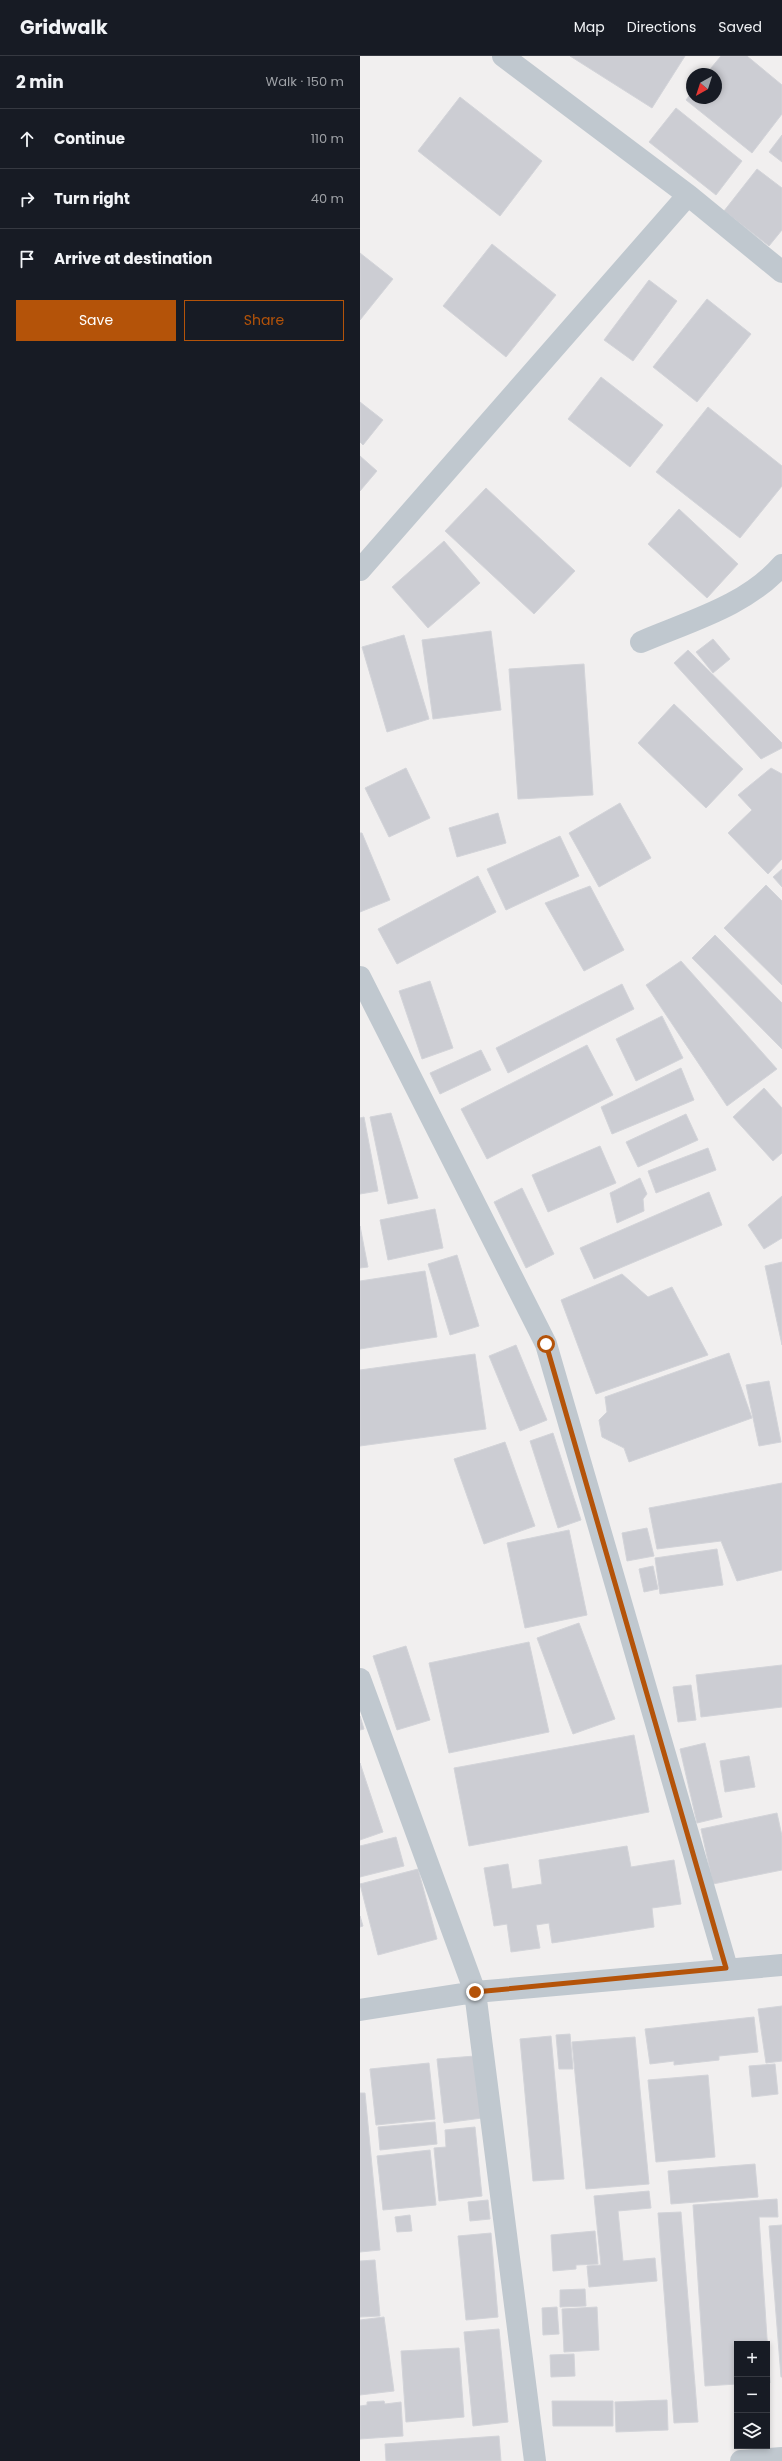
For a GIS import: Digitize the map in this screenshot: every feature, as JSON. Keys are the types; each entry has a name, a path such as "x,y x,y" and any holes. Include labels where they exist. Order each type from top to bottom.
{"street":[{"path":"503,56 688,195 782,272"},
{"path":"360,570 688,195"},
{"path":"641,642 743,598 772,577 782,565"},
{"path":"360,977 546,1344 726,1968"},
{"path":"360,1678 475,1992 535,2461"},
{"path":"360,2010 475,1992 726,1968 782,1965"},
{"path":"741,2461 782,2458"}],"building":[{"path":"570,56 685,56 652,108"},
{"path":"721,56 747,56 782,85 782,114 752,153 691,104 722,104 722,68 711,68"},
{"path":"460,97 542,161 500,216 418,151"},
{"path":"676,108 742,161 716,195 649,142"},
{"path":"782,135 782,162 769,152"},
{"path":"757,169 782,188 782,230 769,246 724,211"},
{"path":"492,244 556,295 506,357 443,306"},
{"path":"360,253 393,279 360,320"},
{"path":"649,280 677,301 633,361 604,340"},
{"path":"707,299 751,334 697,402 653,367"},
{"path":"601,377 663,425 630,467 568,419"},
{"path":"360,402 383,420 363,445 360,442"},
{"path":"708,407 782,466 782,486 740,538 656,472"},
{"path":"360,456 377,471 360,491"},
{"path":"486,488 575,571 534,614 445,531"},
{"path":"679,509 738,564 707,598 648,544"},
{"path":"444,541 480,583 428,628 392,587"},
{"path":"491,631 501,710 433,719 422,640"},
{"path":"404,635 429,719 387,732 362,647"},
{"path":"713,639 730,659 713,673 696,652"},
{"path":"688,650 782,743 782,748 761,759 674,663"},
{"path":"584,664 593,795 518,799 509,669"},
{"path":"674,704 743,769 706,808 638,743"},
{"path":"406,768 430,818 389,837 365,788"},
{"path":"771,768 782,774 782,859 768,874 728,833 752,810 738,795"},
{"path":"620,803 651,858 599,887 569,833"},
{"path":"498,813 506,843 457,857 449,828"},
{"path":"360,833 362,833 390,900 360,912"},
{"path":"560,836 579,876 506,910 487,869"},
{"path":"782,869 782,887 773,877"},
{"path":"478,876 496,912 397,964 378,929"},
{"path":"766,885 782,901 782,985 724,928"},
{"path":"590,886 624,950 584,971 545,903"},
{"path":"715,935 782,1003 782,1049 692,958"},
{"path":"681,961 777,1069 727,1106 646,985"},
{"path":"430,981 453,1048 422,1059 399,991"},
{"path":"622,984 634,1009 508,1073 496,1048"},
{"path":"662,1016 683,1058 636,1081 616,1039"},
{"path":"587,1045 613,1095 487,1159 461,1109"},
{"path":"481,1050 491,1070 440,1094 430,1073"},
{"path":"681,1068 694,1100 612,1134 601,1107"},
{"path":"764,1088 782,1108 782,1153 773,1161 733,1117"},
{"path":"391,1113 418,1198 388,1204 370,1117"},
{"path":"686,1114 698,1140 638,1167 626,1142"},
{"path":"364,1117 378,1191 360,1194 360,1118"},
{"path":"600,1146 616,1183 548,1212 532,1175"},
{"path":"708,1148 716,1170 656,1193 648,1171"},
{"path":"640,1178 647,1194 643,1199 644,1211 617,1223 610,1193"},
{"path":"522,1188 554,1254 526,1268 494,1202"},
{"path":"709,1192 722,1225 594,1279 580,1248"},
{"path":"782,1196 782,1238 764,1249 748,1225"},
{"path":"435,1209 443,1248 388,1260 380,1220"},
{"path":"360,1226 368,1267 360,1268"},
{"path":"457,1255 479,1326 450,1335 428,1264"},
{"path":"782,1262 782,1345 765,1266"},
{"path":"425,1271 437,1337 360,1349 360,1281"},
{"path":"622,1274 648,1297 672,1287 708,1355 596,1394 561,1300"},
{"path":"516,1345 547,1420 520,1431 489,1356"},
{"path":"729,1353 752,1418 629,1462 624,1448 602,1437 599,1420 607,1412 605,1397"},
{"path":"475,1354 486,1429 360,1446 360,1370"},
{"path":"769,1381 781,1442 759,1446 746,1385"},
{"path":"553,1433 581,1520 558,1528 530,1441"},
{"path":"505,1442 535,1526 484,1544 454,1459"},
{"path":"782,1483 782,1570 737,1581 721,1541 657,1549 649,1508"},
{"path":"647,1528 654,1556 627,1561 622,1533"},
{"path":"569,1530 587,1615 525,1628 507,1543"},
{"path":"717,1549 723,1585 660,1594 655,1558"},
{"path":"653,1566 658,1589 644,1592 639,1569"},
{"path":"579,1623 615,1719 573,1734 537,1638"},
{"path":"529,1642 549,1732 449,1753 429,1663"},
{"path":"406,1646 430,1720 397,1730 373,1656"},
{"path":"782,1665 782,1707 701,1717 696,1675"},
{"path":"691,1685 696,1720 678,1722 673,1687"},
{"path":"360,1716 364,1729 360,1730"},
{"path":"634,1735 649,1812 469,1846 454,1768"},
{"path":"705,1743 722,1817 697,1823 680,1749"},
{"path":"749,1756 755,1787 725,1792 720,1761"},
{"path":"360,1763 383,1832 360,1840"},
{"path":"777,1813 782,1836 782,1870 713,1884 701,1829"},
{"path":"396,1837 404,1866 360,1877 360,1846"},
{"path":"627,1846 631,1867 674,1860 681,1904 652,1908 654,1927 552,1943 549,1923 536,1925 540,1948 511,1952 507,1924 494,1926 484,1868 508,1864 512,1889 542,1884 539,1860"},
{"path":"418,1869 437,1939 378,1955 360,1884"},
{"path":"360,1916 363,1926 360,1927"},
{"path":"782,2006 782,2061 766,2063 758,2009"},
{"path":"754,2017 758,2052 719,2056 719,2060 674,2065 674,2061 650,2064 645,2029"},
{"path":"570,2034 573,2069 559,2069 556,2035"},
{"path":"551,2036 564,2179 533,2181 520,2039"},
{"path":"635,2037 649,2184 586,2189 572,2042"},
{"path":"475,2056 482,2118 444,2123 437,2059"},
{"path":"429,2063 435,2119 376,2125 370,2069"},
{"path":"775,2064 778,2094 752,2097 749,2066"},
{"path":"708,2075 715,2157 656,2162 648,2080"},
{"path":"360,2093 365,2093 380,2250 360,2252"},
{"path":"435,2122 437,2144 380,2150 378,2127"},
{"path":"475,2127 482,2196 439,2201 434,2148 446,2147 445,2130"},
{"path":"430,2150 436,2205 383,2210 377,2156"},
{"path":"755,2164 758,2197 671,2204 668,2171"},
{"path":"649,2191 651,2208 618,2211 623,2261 655,2258 657,2281 589,2287 587,2266 601,2265 594,2196"},
{"path":"777,2199 778,2217 759,2217 767,2341 734,2341 734,2384 705,2386 693,2205"},
{"path":"488,2200 490,2219 470,2221 468,2202"},
{"path":"681,2212 698,2422 674,2423 658,2213"},
{"path":"410,2215 412,2231 397,2232 395,2217"},
{"path":"782,2225 782,2377 781,2377 769,2226"},
{"path":"595,2231 598,2264 576,2265 576,2269 553,2271 551,2235"},
{"path":"491,2233 498,2317 466,2320 458,2236"},
{"path":"375,2260 380,2316 360,2317 360,2261"},
{"path":"585,2289 586,2306 560,2307 560,2290"},
{"path":"557,2307 559,2334 543,2335 542,2308"},
{"path":"597,2307 599,2350 564,2352 562,2309"},
{"path":"384,2317 394,2391 360,2395 360,2320"},
{"path":"499,2329 508,2422 473,2426 464,2332"},
{"path":"459,2348 464,2417 406,2422 401,2351"},
{"path":"574,2354 575,2376 551,2377 550,2355"},
{"path":"667,2400 668,2430 616,2432 615,2402"},
{"path":"384,2401 385,2404 401,2402 403,2436 360,2439 360,2406 367,2405 367,2402"},
{"path":"552,2401 613,2401 613,2426 553,2426"},
{"path":"499,2436 501,2461 386,2461 385,2444"}],"route":[{"path":"475,1992 726,1968 546,1344"}]}
